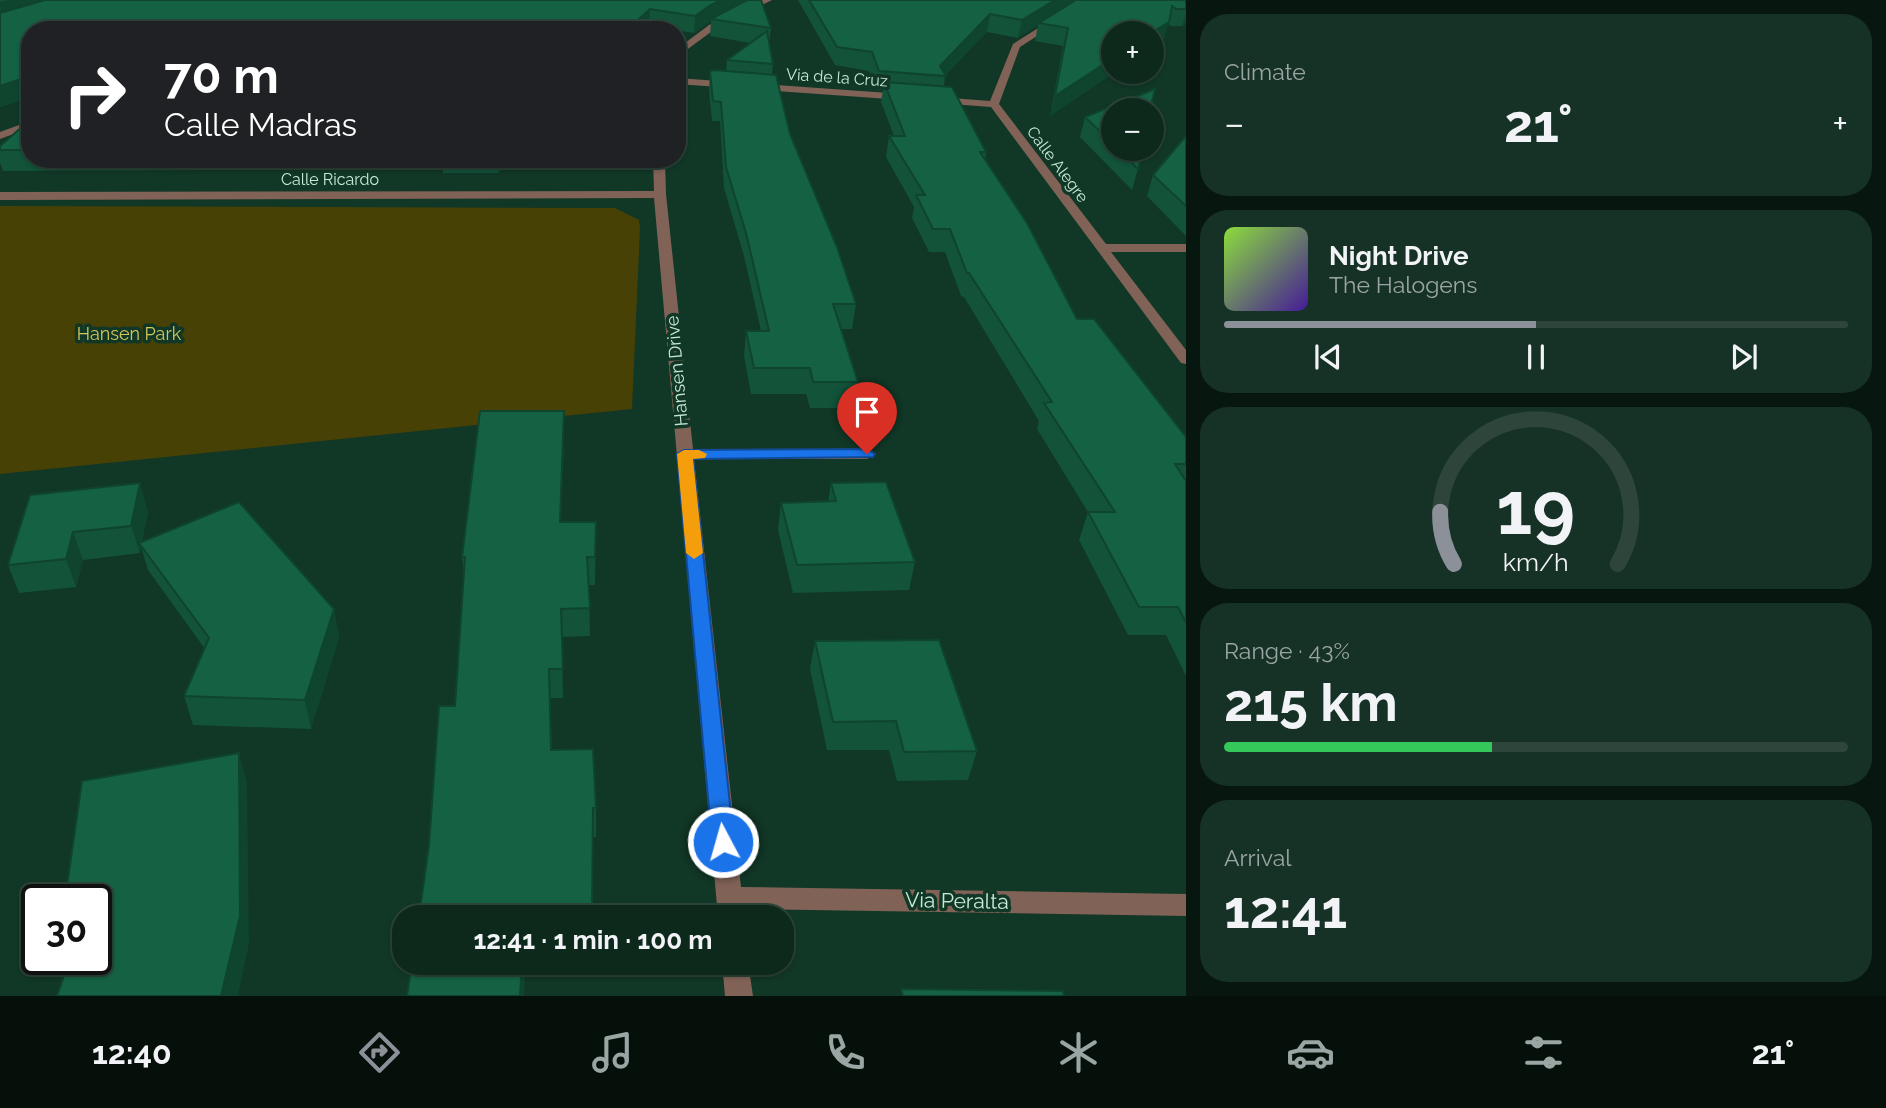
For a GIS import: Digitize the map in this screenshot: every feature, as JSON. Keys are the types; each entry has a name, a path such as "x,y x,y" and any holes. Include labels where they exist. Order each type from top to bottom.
{"street":[{"path":"686,47 712,27 768,0"},
{"path":"925,99 994,104 1016,46 1089,0"},
{"name":"Via de la Cruz","path":"686,82 911,98"},
{"name":"Calle Alegre","path":"994,104 1186,360"},
{"path":"0,136 21,128"},
{"name":"Hansen Drive","path":"659,168 684,454 730,905"},
{"name":"Calle Ricardo","path":"0,196 660,194"},
{"path":"1101,248 1186,248"},
{"path":"684,454 867,454"},
{"name":"Via Peralta","path":"794,907 1186,905"},
{"path":"737,975 739,996"}],"green space":[{"name":"Hansen Park","path":"0,206 615,208 639,220 640,228 632,409 0,474"}],"building":[{"path":"45,0 721,0 695,16 650,9 637,21 21,21 21,79 0,86 0,13"},
{"path":"747,0 761,0 771,28 711,19"},
{"path":"809,0 1055,0 1022,20 990,14 940,66 946,76 879,71 872,52 837,47"},
{"path":"1076,0 1186,0 1186,9 1172,6 1169,22 1164,25 1164,21 1101,21 1101,66 1055,96 1068,28 1039,23"},
{"path":"767,31 773,64 727,60"},
{"path":"713,70 776,75 790,134 837,247 856,304 833,304 858,382 813,382 810,368 754,368 746,331 769,331 746,233 726,167 721,102 713,101 710,72"},
{"path":"884,82 952,87 986,152 980,152 1027,223 1077,319 1094,319 1186,437 1186,464 1175,464 1186,481 1186,623 1178,607 1139,607 1088,512 1115,512 1044,403 1052,402 967,273 950,229 933,229 916,195 925,195 889,136 905,136"},
{"path":"1155,89 1153,98 1132,98"},
{"path":"1101,111 1101,132 1085,117"},
{"path":"21,128 21,150 0,150 0,146"},
{"path":"1186,136 1186,206 1153,175"},
{"path":"1130,161 1140,161 1138,169"},
{"path":"480,411 564,411 560,522 596,522 595,557 587,557 590,608 561,609 563,669 549,669 551,750 593,749 596,808 593,808 592,905 421,905 429,845 439,706 455,706 465,557 462,557"},
{"path":"886,482 915,562 797,565 781,503 836,501 831,483"},
{"path":"140,483 131,526 73,532 66,559 8,565 30,495"},
{"path":"239,502 334,609 305,700 184,696 209,638 139,543"},
{"path":"939,640 977,751 904,752 896,721 833,722 815,641"},
{"path":"239,753 240,916 221,996 57,996 64,975 112,975 112,884 67,884 82,781"},
{"path":"410,975 521,975 520,996 407,996"},
{"path":"901,989 1063,991 1064,996 903,996"}],"slow traffic":[{"path":"694,553 684,454 699,454"}],"route":[{"path":"723,842 684,454 867,454"}]}
